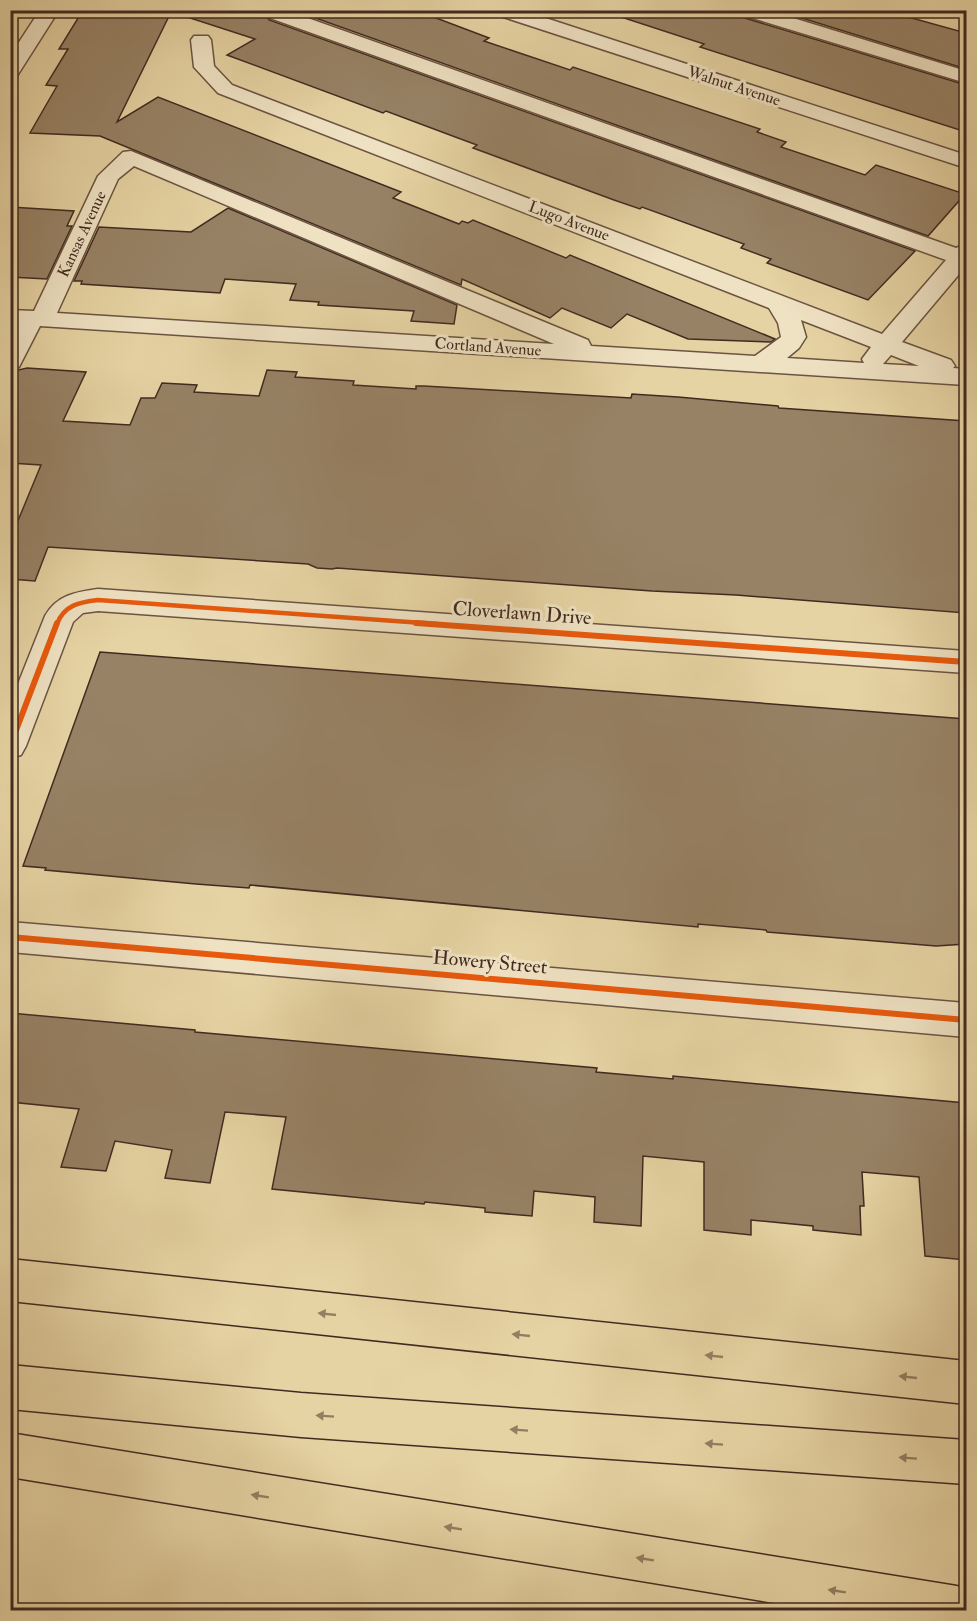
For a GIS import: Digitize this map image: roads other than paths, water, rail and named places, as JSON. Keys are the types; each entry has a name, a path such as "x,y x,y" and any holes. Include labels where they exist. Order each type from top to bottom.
{"highway":[{"path":"10,1280 966,1383"},
{"path":"10,1387 301,1415 966,1462"},
{"path":"10,1455 957,1611"}],"street":[{"path":"10,72 50,10"},
{"name":"Walnut Avenue","path":"501,10 966,162"},
{"path":"746,10 966,77"},
{"path":"277,14 965,255 865,370"},
{"name":"Lugo Avenue","path":"201,40 204,67 225,89 776,300 966,376"},
{"name":"Kansas Avenue","path":"10,362 28,318 110,176 131,157 602,354"},
{"path":"762,363 789,346 795,339 795,330 776,300"},
{"name":"Cortland Avenue","path":"28,318 966,376"},
{"name":"Cloverlawn Drive","path":"10,746 60,616 75,603 110,601 966,662"},
{"name":"Howery Street","path":"10,937 966,1020"}]}
